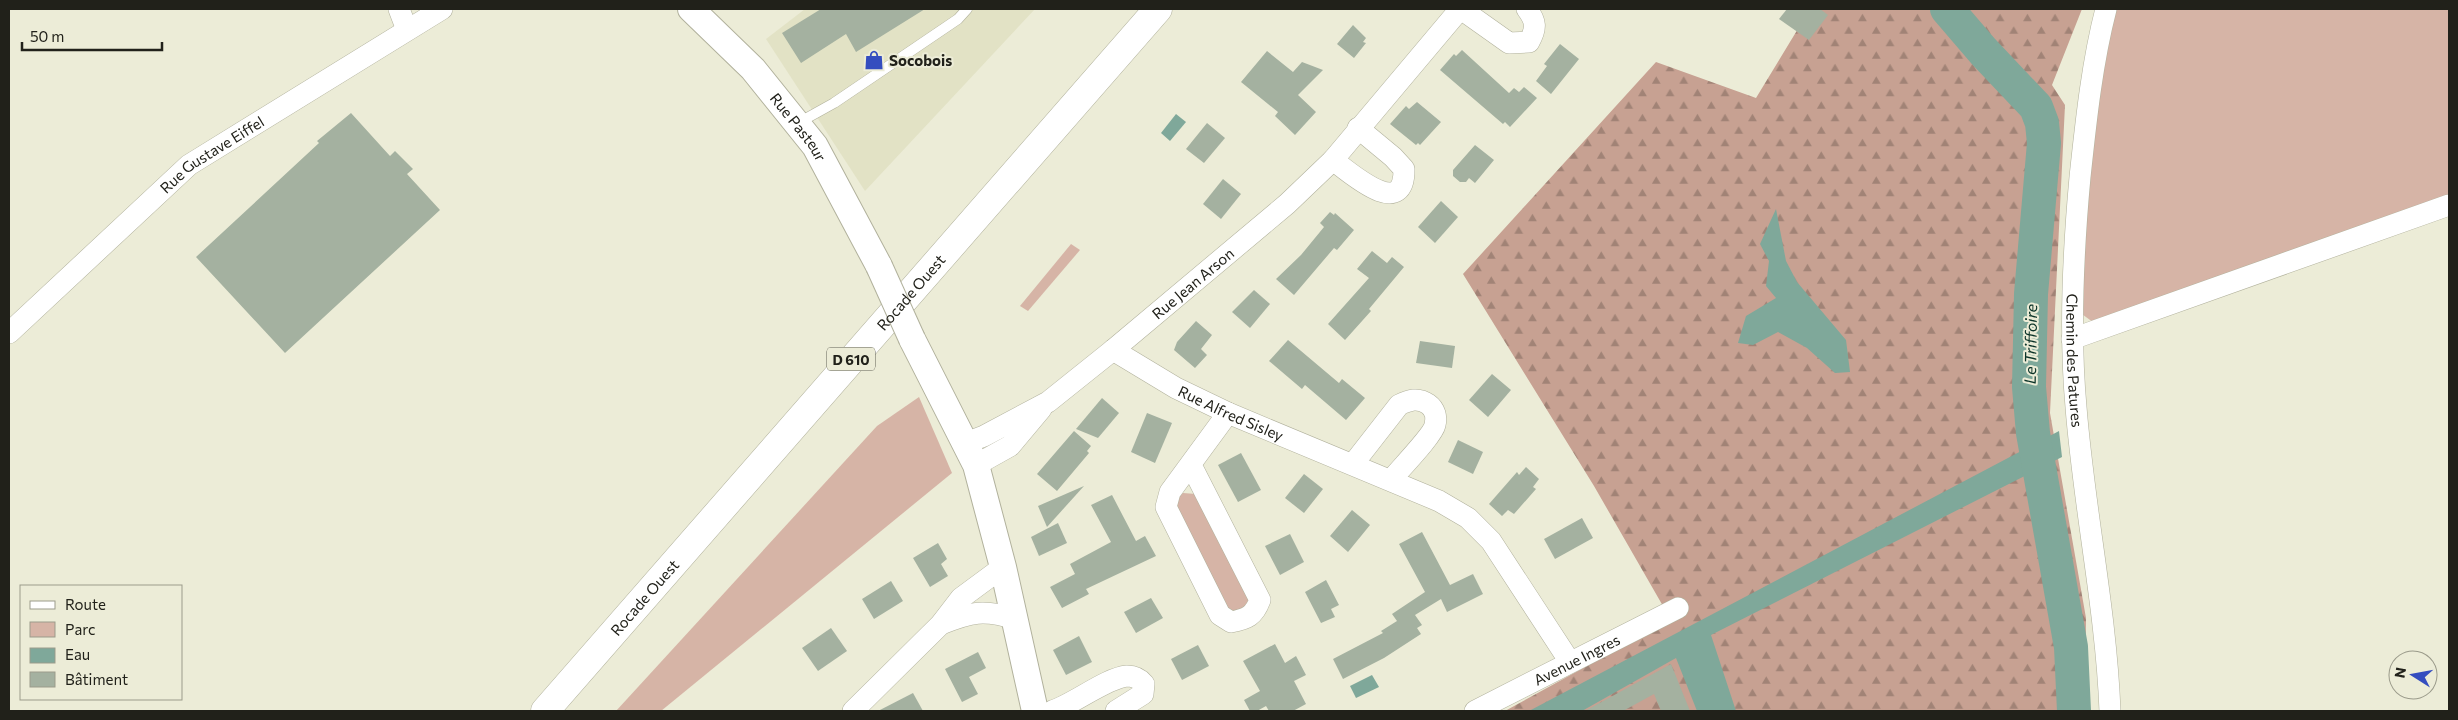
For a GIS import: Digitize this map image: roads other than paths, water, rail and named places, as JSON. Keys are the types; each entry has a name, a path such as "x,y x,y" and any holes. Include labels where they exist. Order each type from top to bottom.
{"main road":[{"name":"Rocade Ouest","path":"544,711 1158,9"}],"street":[{"path":"399,9 407,30"},
{"name":"Rue Gustave Eiffel","path":"9,333 189,164 442,9"},
{"name":"Rue Pasteur","path":"691,9 753,70 815,146 879,266 939,396 971,454 1003,567 1035,711"},
{"name":"Rue Jean Arson","path":"971,454 1010,446 1048,402 1287,204 1332,160 1460,9 1509,43 1529,42 1535,31 1534,19 1527,9"},
{"name":"Chemin des Patures","path":"2106,9 2100,31 2084,134 2076,230 2072,339 2076,408 2100,590 2110,711"},
{"path":"1332,160 1370,188 1384,194 1400,187 1404,178 1404,169 1393,157 1358,128"},
{"path":"2072,339 2449,205"},
{"name":"Rue Alfred Sisley","path":"1113,350 1176,388 1228,413 1439,500 1468,518 1491,541 1570,662"},
{"path":"1353,464 1399,404 1410,400 1420,400 1430,406 1436,415 1435,427 1391,480"},
{"path":"1191,465 1260,600 1255,612 1242,620 1231,622 1220,615 1166,507 1170,492 1228,413"},
{"path":"853,711 941,624 961,598 1003,567"},
{"name":"Avenue Ingres","path":"1475,711 1678,608"},
{"path":"941,624 965,614 980,612 1015,619"},
{"path":"1052,711 1114,680 1128,676 1139,678 1144,684 1143,694 1116,711"}],"lane":[{"path":"797,124 834,102 950,25 967,9"}],"water":[{"path":"1176,114 1186,122 1170,141 1161,133"},
{"path":"1776,209 1786,261 1797,282 1846,340 1850,372 1835,373 1807,348 1778,332 1753,345 1738,343 1746,316 1776,298 1766,286 1769,261 1760,244"},
{"path":"2059,431 2062,457 1711,635 1736,711 1697,711 1676,658 1582,711 1529,711"},
{"path":"1372,675 1379,687 1356,698 1350,686"}],"waterway":[{"name":"Le Triffoire","path":"1947,9 1983,51 2036,107 2042,123 2044,143 2031,294 2029,387 2033,433 2071,647 2074,711"}],"place":[{"name":"Socobois","path":"874,60"}]}
